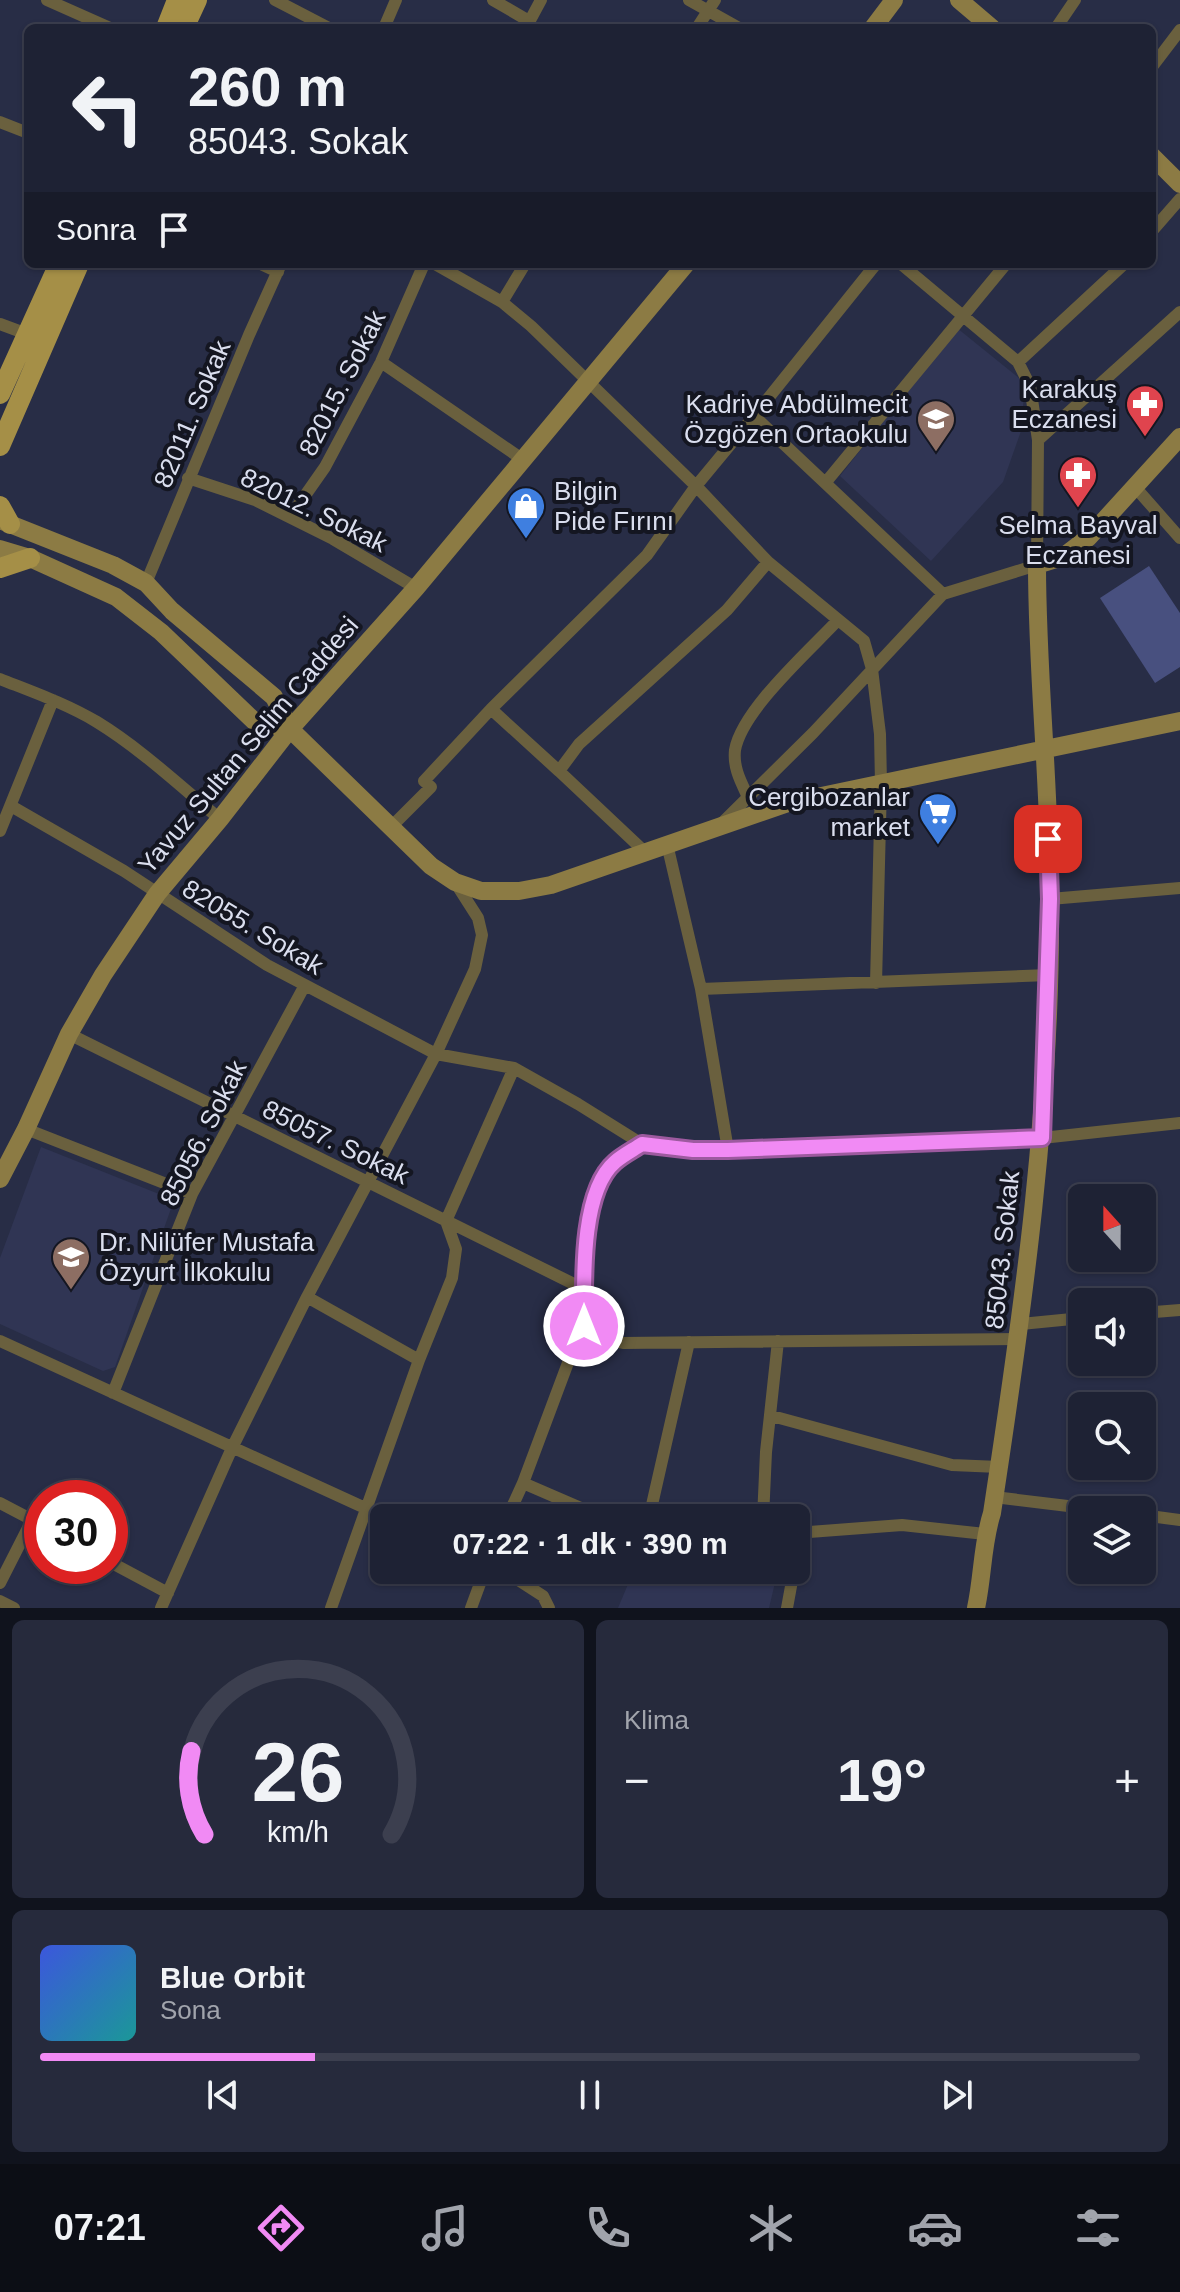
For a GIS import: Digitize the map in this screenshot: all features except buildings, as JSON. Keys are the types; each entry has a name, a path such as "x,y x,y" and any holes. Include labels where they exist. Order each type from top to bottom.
{"main road":[{"path":"168,24 177,0"},
{"path":"186,24 197,0"},
{"path":"0,394 57,268"},
{"path":"0,446 77,268"},
{"path":"0,506 5,522"},
{"path":"0,568 30,558"}],"street":[{"path":"47,0 101,24"},
{"path":"275,0 321,24"},
{"path":"386,24 396,0"},
{"path":"493,0 527,24"},
{"path":"529,24 541,0"},
{"path":"689,0 712,6 734,24"},
{"path":"876,24 894,0"},
{"path":"959,0 987,24"},
{"path":"1059,24 1075,0"},
{"path":"700,24 712,6"},
{"path":"1156,62 1180,30"},
{"path":"0,122 24,131"},
{"path":"1156,160 1180,184"},
{"path":"1156,226 1180,199"},
{"name":"82011. Sokak","path":"146,583 188,478 280,268"},
{"name":"82015. Sokak","path":"290,517 325,467 381,362 422,268"},
{"path":"442,268 502,302 589,381 768,562 864,641 872,669 880,734 876,983"},
{"path":"502,302 523,268"},
{"name":"Yavuz Sultan Selim Caddesi","path":"0,1179 69,1034 103,975 157,894 290,729 416,588 683,268"},
{"path":"391,827 431,787 424,781 491,709 647,555 696,486 873,268"},
{"path":"906,268 1018,362 1030,386 1038,440 1037,565"},
{"path":"826,482 1003,268"},
{"path":"1018,362 1120,268"},
{"path":"1038,440 1180,312"},
{"path":"0,324 27,334"},
{"path":"381,362 522,459"},
{"path":"754,416 943,594"},
{"path":"718,827 813,733 943,594 1063,557 1089,537 1180,437"},
{"name":"82012. Sokak","path":"188,478 255,500 333,539 416,588"},
{"path":"1135,487 1180,538"},
{"path":"5,522 113,565 146,583 172,611 274,697 290,729 431,866 455,882 481,891 519,891 551,885 788,803 1180,721"},
{"path":"0,549 30,558 116,597 161,632 254,721 290,729"},
{"path":"559,771 579,744 727,610 768,562"},
{"name":"85043. Sokak","path":"976,1608 982,1583 985,1534 994,1497 1020,1331 1042,1138 1050,899 1037,565"},
{"path":"748,797 737,775 735,752 746,720 838,620"},
{"path":"0,679 97,722 134,748 220,819"},
{"path":"0,831 53,700"},
{"path":"491,709 645,852"},
{"name":"82055. Sokak","path":"11,806 124,871 267,965 436,1054 514,1068 642,1144"},
{"path":"667,844 701,989 728,1150"},
{"path":"161,1608 232,1448 367,1181 436,1054 475,969 482,935 478,918 455,882"},
{"path":"1050,899 1180,888"},
{"path":"701,989 1049,975"},
{"name":"85056. Sokak","path":"113,1393 192,1194 305,985"},
{"name":"85057. Sokak","path":"69,1034 584,1289"},
{"path":"333,1607 419,1360 452,1278 456,1249 446,1221 514,1068"},
{"path":"1068,1321 1020,1331 778,1341 623,1343 599,1338 584,1326 584,1249 597,1188 613,1163 642,1144 693,1150 728,1150 1042,1138 1180,1123"},
{"path":"26,1129 192,1194"},
{"path":"307,1297 419,1360"},
{"path":"1156,1312 1180,1310"},
{"path":"513,1504 584,1320"},
{"path":"0,1341 370,1510"},
{"path":"764,1504 778,1341"},
{"path":"652,1504 689,1342"},
{"path":"772,1416 952,1465 999,1467"},
{"path":"523,1483 572,1504"},
{"path":"994,1497 1068,1506"},
{"path":"0,1503 24,1516"},
{"path":"1156,1517 1180,1520"},
{"path":"810,1532 902,1525 985,1534"},
{"path":"0,1583 24,1544"},
{"path":"128,1572 168,1593"},
{"path":"471,1608 480,1584"},
{"path":"525,1584 543,1596 549,1608"},
{"path":"787,1608 791,1584"},
{"path":"0,1601 14,1608"}],"shaded area":[{"name":"Kadriye Abdülmecit Özgözen Ortaokulu","path":"957,328 1025,383 1021,431 1003,482 931,561 840,476"},
{"path":"1149,566 1180,613 1180,667 1155,683 1100,598"},
{"name":"Dr. Nilüfer Mustafa Özyurt İlkokulu","path":"41,1147 174,1200 115,1367 103,1371 0,1324 0,1258"},
{"path":"628,1584 775,1584 769,1608 618,1608"}],"place":[{"name":"Karakuş Eczanesi","path":"1145,438"},
{"name":"Kadriye Abdülmecit Özgözen Ortaokulu","path":"936,453"},
{"name":"Selma Bayval Eczanesi","path":"1078,509"},
{"name":"Bilgin Pide Fırını","path":"526,540"},
{"name":"Cergibozanlar market","path":"938,846"},
{"name":"Dr. Nilüfer Mustafa Özyurt İlkokulu","path":"71,1291"}],"route":[{"path":"584,1326 584,1249 597,1188 613,1163 642,1144 693,1150 728,1150 1042,1138 1049,975 1048,839"}]}
